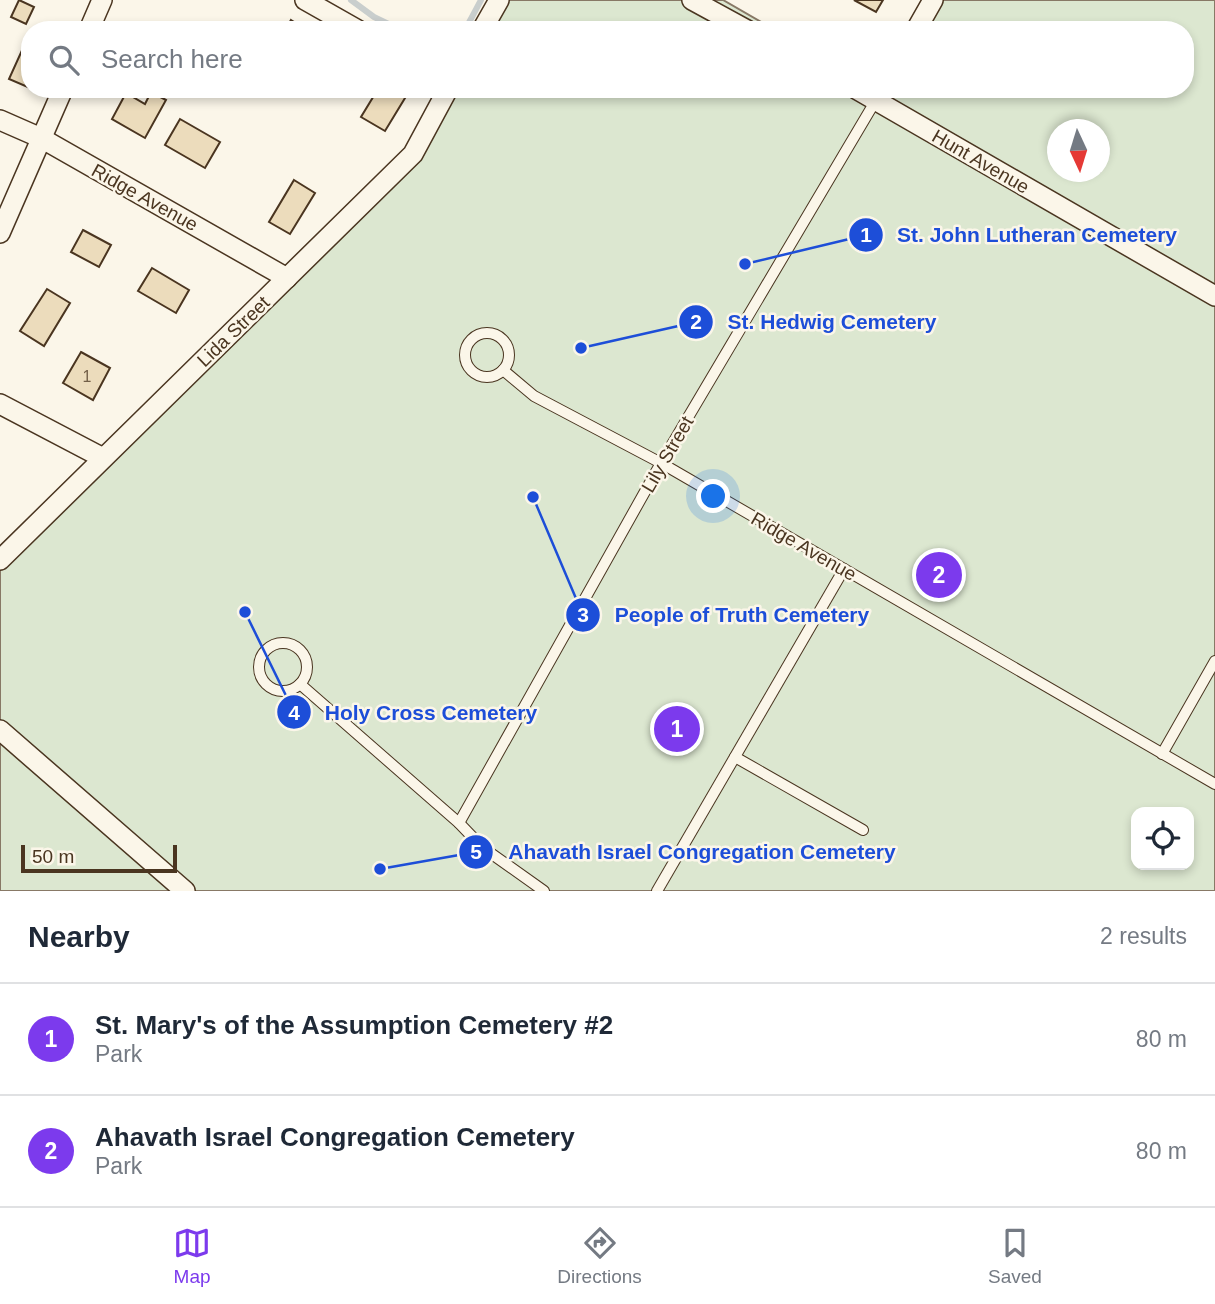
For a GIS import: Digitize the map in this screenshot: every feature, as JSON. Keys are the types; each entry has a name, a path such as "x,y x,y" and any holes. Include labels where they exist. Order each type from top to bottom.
{"street":[{"path":"93,21 102,0"},
{"path":"305,0 342,21"},
{"path":"487,21 499,0"},
{"path":"692,0 730,21"},
{"path":"921,21 933,0"},
{"path":"0,233 59,98"},
{"name":"Lida Street","path":"0,560 413,154 443,98"},
{"name":"Hunt Avenue","path":"886,98 1215,296"},
{"name":"Ridge Avenue","path":"0,120 41,138 287,278"},
{"path":"0,404 103,458"},
{"path":"0,730 185,891"}],"lane":[{"name":"Lily Street","path":"459,823 661,463 877,98"},
{"path":"481,334 501,338 508,350 503,370 491,377 475,375 464,356 469,342 481,334"},
{"name":"Ridge Avenue","path":"503,370 534,396 661,463 1215,785"},
{"path":"657,891 844,569"},
{"path":"282,644 297,648 303,654 307,669 300,684 280,691 266,684 260,664 267,650 282,644"},
{"path":"1162,754 1215,661"},
{"path":"300,684 459,823 482,847 544,891"},
{"path":"735,757 863,830"}],"green space":[{"path":"498,0 723,0 759,21 486,21"},
{"path":"933,0 1215,0 1215,891 0,891 0,559 405,169 443,98 1194,98 1194,21 921,21"}],"building":[{"path":"19,0 34,7 27,21 21,22 11,17"},
{"path":"854,0 883,0 876,12"},
{"path":"21,52 21,84 9,79"},
{"path":"123,98 135,98 145,104 148,98 166,100 145,138 112,119"},
{"path":"373,98 405,98 385,131 361,117"},
{"path":"180,119 220,142 205,168 165,145"},
{"path":"294,180 315,193 290,234 269,222"},
{"path":"83,230 111,245 99,267 71,252"},
{"path":"152,268 189,290 176,313 138,291"},
{"path":"47,289 70,303 44,346 20,331"},
{"path":"81,352 110,368 93,400 63,383"}],"waterway":[{"path":"351,0 382,21"},
{"path":"470,21 481,0"}],"place":[{"name":"St. John Lutheran Cemetery","path":"745,264"},
{"name":"St. Hedwig Cemetery","path":"581,348"},
{"name":"People of Truth Cemetery","path":"533,497"},
{"name":"Ahavath Israel Congregation Cemetery","path":"939,575"},
{"name":"Holy Cross Cemetery","path":"245,612"},
{"name":"St. Mary's of the Assumption Cemetery #2","path":"677,729"},
{"name":"Ahavath Israel Congregation Cemetery","path":"380,869"}]}
